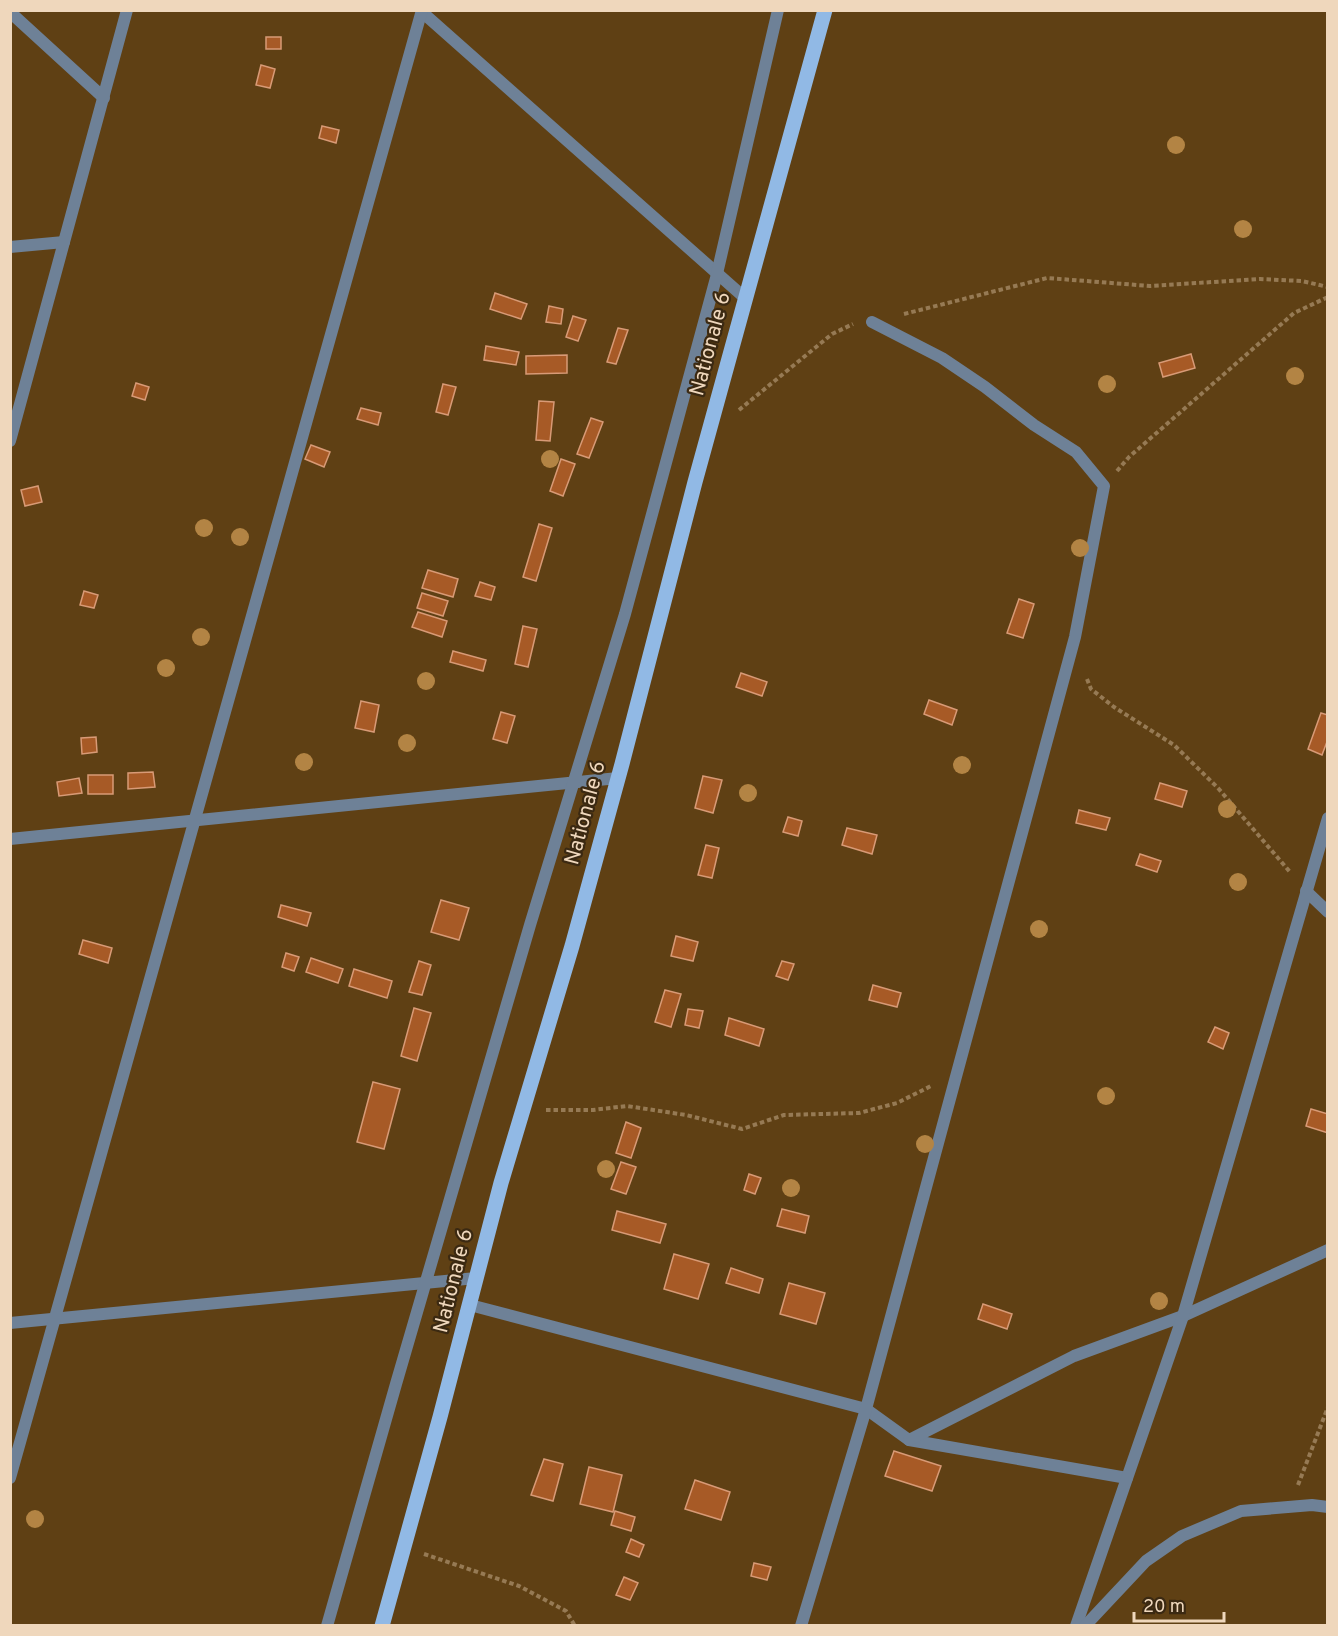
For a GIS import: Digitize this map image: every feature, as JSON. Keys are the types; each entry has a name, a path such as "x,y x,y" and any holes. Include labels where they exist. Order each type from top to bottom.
{"main road":[{"name":"Nationale 6","path":"382,1626 501,1183 572,946 694,482 825,10"}],"street":[{"path":"10,441 127,10"},
{"path":"327,1626 527,936 625,614 717,273 778,10"},
{"path":"10,1478 422,11 746,298"},
{"path":"10,12 104,98"},
{"path":"10,247 64,243"},
{"path":"801,1626 866,1409 1075,637 1104,486 1076,452 1034,425 986,387 942,358 872,322"},
{"path":"10,839 618,778"},
{"path":"1076,1626 1183,1316 1328,818"},
{"path":"1306,891 1328,912"},
{"path":"909,1440 1074,1356 1183,1316 1328,1250"},
{"path":"10,1323 476,1278"},
{"path":"470,1305 866,1409 909,1440 1127,1478"},
{"path":"1085,1626 1146,1561 1182,1536 1241,1511 1312,1505 1328,1507"}],"path":[{"path":"708,435 832,334 851,324 872,322 1047,278 1150,286 1260,279 1302,281 1328,288"},
{"path":"1104,486 1130,457 1294,313 1328,297"},
{"path":"1328,460 1328,465"},
{"path":"1075,637 1082,669 1091,689 1114,707 1174,745 1218,788 1306,891"},
{"path":"523,1110 593,1110 627,1106 686,1115 742,1129 784,1114 859,1113 897,1103 958,1072"},
{"path":"1290,1507 1328,1407"},
{"path":"404,1547 519,1586 566,1611 575,1626"}],"building":[{"path":"266,37 281,37 281,49 266,49"},
{"path":"261,65 275,69 270,88 256,85"},
{"path":"322,126 339,130 336,143 319,138"},
{"path":"495,293 527,304 521,319 490,309"},
{"path":"549,306 563,309 561,324 546,322"},
{"path":"573,316 586,320 578,341 566,337"},
{"path":"618,328 628,330 616,364 607,362"},
{"path":"486,346 519,352 516,365 484,360"},
{"path":"1191,354 1195,368 1163,377 1159,363"},
{"path":"567,355 567,373 526,374 526,356"},
{"path":"136,383 149,387 145,400 132,396"},
{"path":"443,384 456,387 448,415 436,412"},
{"path":"539,401 554,402 550,441 536,440"},
{"path":"361,408 381,413 378,425 357,419"},
{"path":"591,418 603,422 589,458 577,454"},
{"path":"311,445 330,452 324,467 305,459"},
{"path":"561,459 575,464 563,496 550,491"},
{"path":"38,486 42,502 25,506 21,490"},
{"path":"539,524 552,528 536,581 523,577"},
{"path":"428,570 458,579 453,597 422,588"},
{"path":"480,582 495,587 491,600 475,596"},
{"path":"84,591 98,595 94,608 80,605"},
{"path":"422,593 448,601 443,616 417,608"},
{"path":"1019,599 1034,604 1023,638 1007,633"},
{"path":"418,612 447,621 442,637 412,627"},
{"path":"523,626 537,629 528,667 515,664"},
{"path":"453,651 486,660 483,671 450,662"},
{"path":"741,673 767,682 762,696 736,687"},
{"path":"929,700 957,710 952,725 924,714"},
{"path":"361,701 379,705 374,732 355,728"},
{"path":"501,712 515,716 507,743 493,739"},
{"path":"1321,713 1328,715 1328,739 1322,755 1308,749"},
{"path":"96,737 97,752 82,754 81,738"},
{"path":"153,772 155,787 128,789 128,773"},
{"path":"88,775 113,775 113,794 88,794"},
{"path":"703,776 722,780 713,813 695,808"},
{"path":"79,778 82,793 59,796 57,782"},
{"path":"1160,783 1187,791 1182,807 1155,799"},
{"path":"1079,810 1110,818 1106,830 1076,823"},
{"path":"788,817 802,821 798,836 783,832"},
{"path":"847,828 877,835 872,854 842,845"},
{"path":"706,845 719,848 712,878 698,875"},
{"path":"1140,854 1161,861 1157,872 1136,865"},
{"path":"441,900 469,908 459,940 431,932"},
{"path":"281,905 311,913 307,926 278,917"},
{"path":"676,936 698,942 693,961 671,956"},
{"path":"83,940 112,948 108,963 79,954"},
{"path":"286,953 299,957 294,971 282,967"},
{"path":"311,958 343,969 338,983 306,972"},
{"path":"419,961 431,965 422,995 409,992"},
{"path":"782,961 794,964 788,980 776,976"},
{"path":"354,969 392,981 387,998 349,986"},
{"path":"873,985 901,993 897,1007 869,1000"},
{"path":"665,990 681,994 671,1027 655,1022"},
{"path":"414,1008 431,1013 417,1061 401,1056"},
{"path":"688,1009 703,1011 699,1028 685,1025"},
{"path":"729,1018 764,1029 759,1046 725,1035"},
{"path":"1215,1027 1229,1033 1223,1049 1208,1042"},
{"path":"373,1082 400,1089 384,1149 357,1142"},
{"path":"1311,1109 1328,1114 1328,1133 1306,1126"},
{"path":"626,1122 641,1128 631,1158 616,1153"},
{"path":"621,1162 636,1167 626,1194 611,1189"},
{"path":"749,1174 761,1178 755,1194 744,1190"},
{"path":"782,1209 809,1216 805,1233 777,1226"},
{"path":"617,1211 666,1224 660,1243 612,1230"},
{"path":"674,1254 709,1264 698,1299 664,1289"},
{"path":"731,1268 763,1279 759,1293 726,1283"},
{"path":"789,1283 825,1293 816,1324 780,1314"},
{"path":"983,1304 1012,1314 1007,1329 978,1319"},
{"path":"894,1451 941,1466 932,1491 885,1476"},
{"path":"544,1459 563,1464 553,1501 531,1495"},
{"path":"589,1467 622,1475 613,1512 580,1504"},
{"path":"695,1480 730,1492 721,1520 685,1509"},
{"path":"615,1511 635,1517 631,1531 611,1525"},
{"path":"631,1539 644,1545 639,1557 626,1552"},
{"path":"754,1563 771,1567 767,1580 751,1576"},
{"path":"624,1577 638,1583 630,1600 616,1595"}]}
